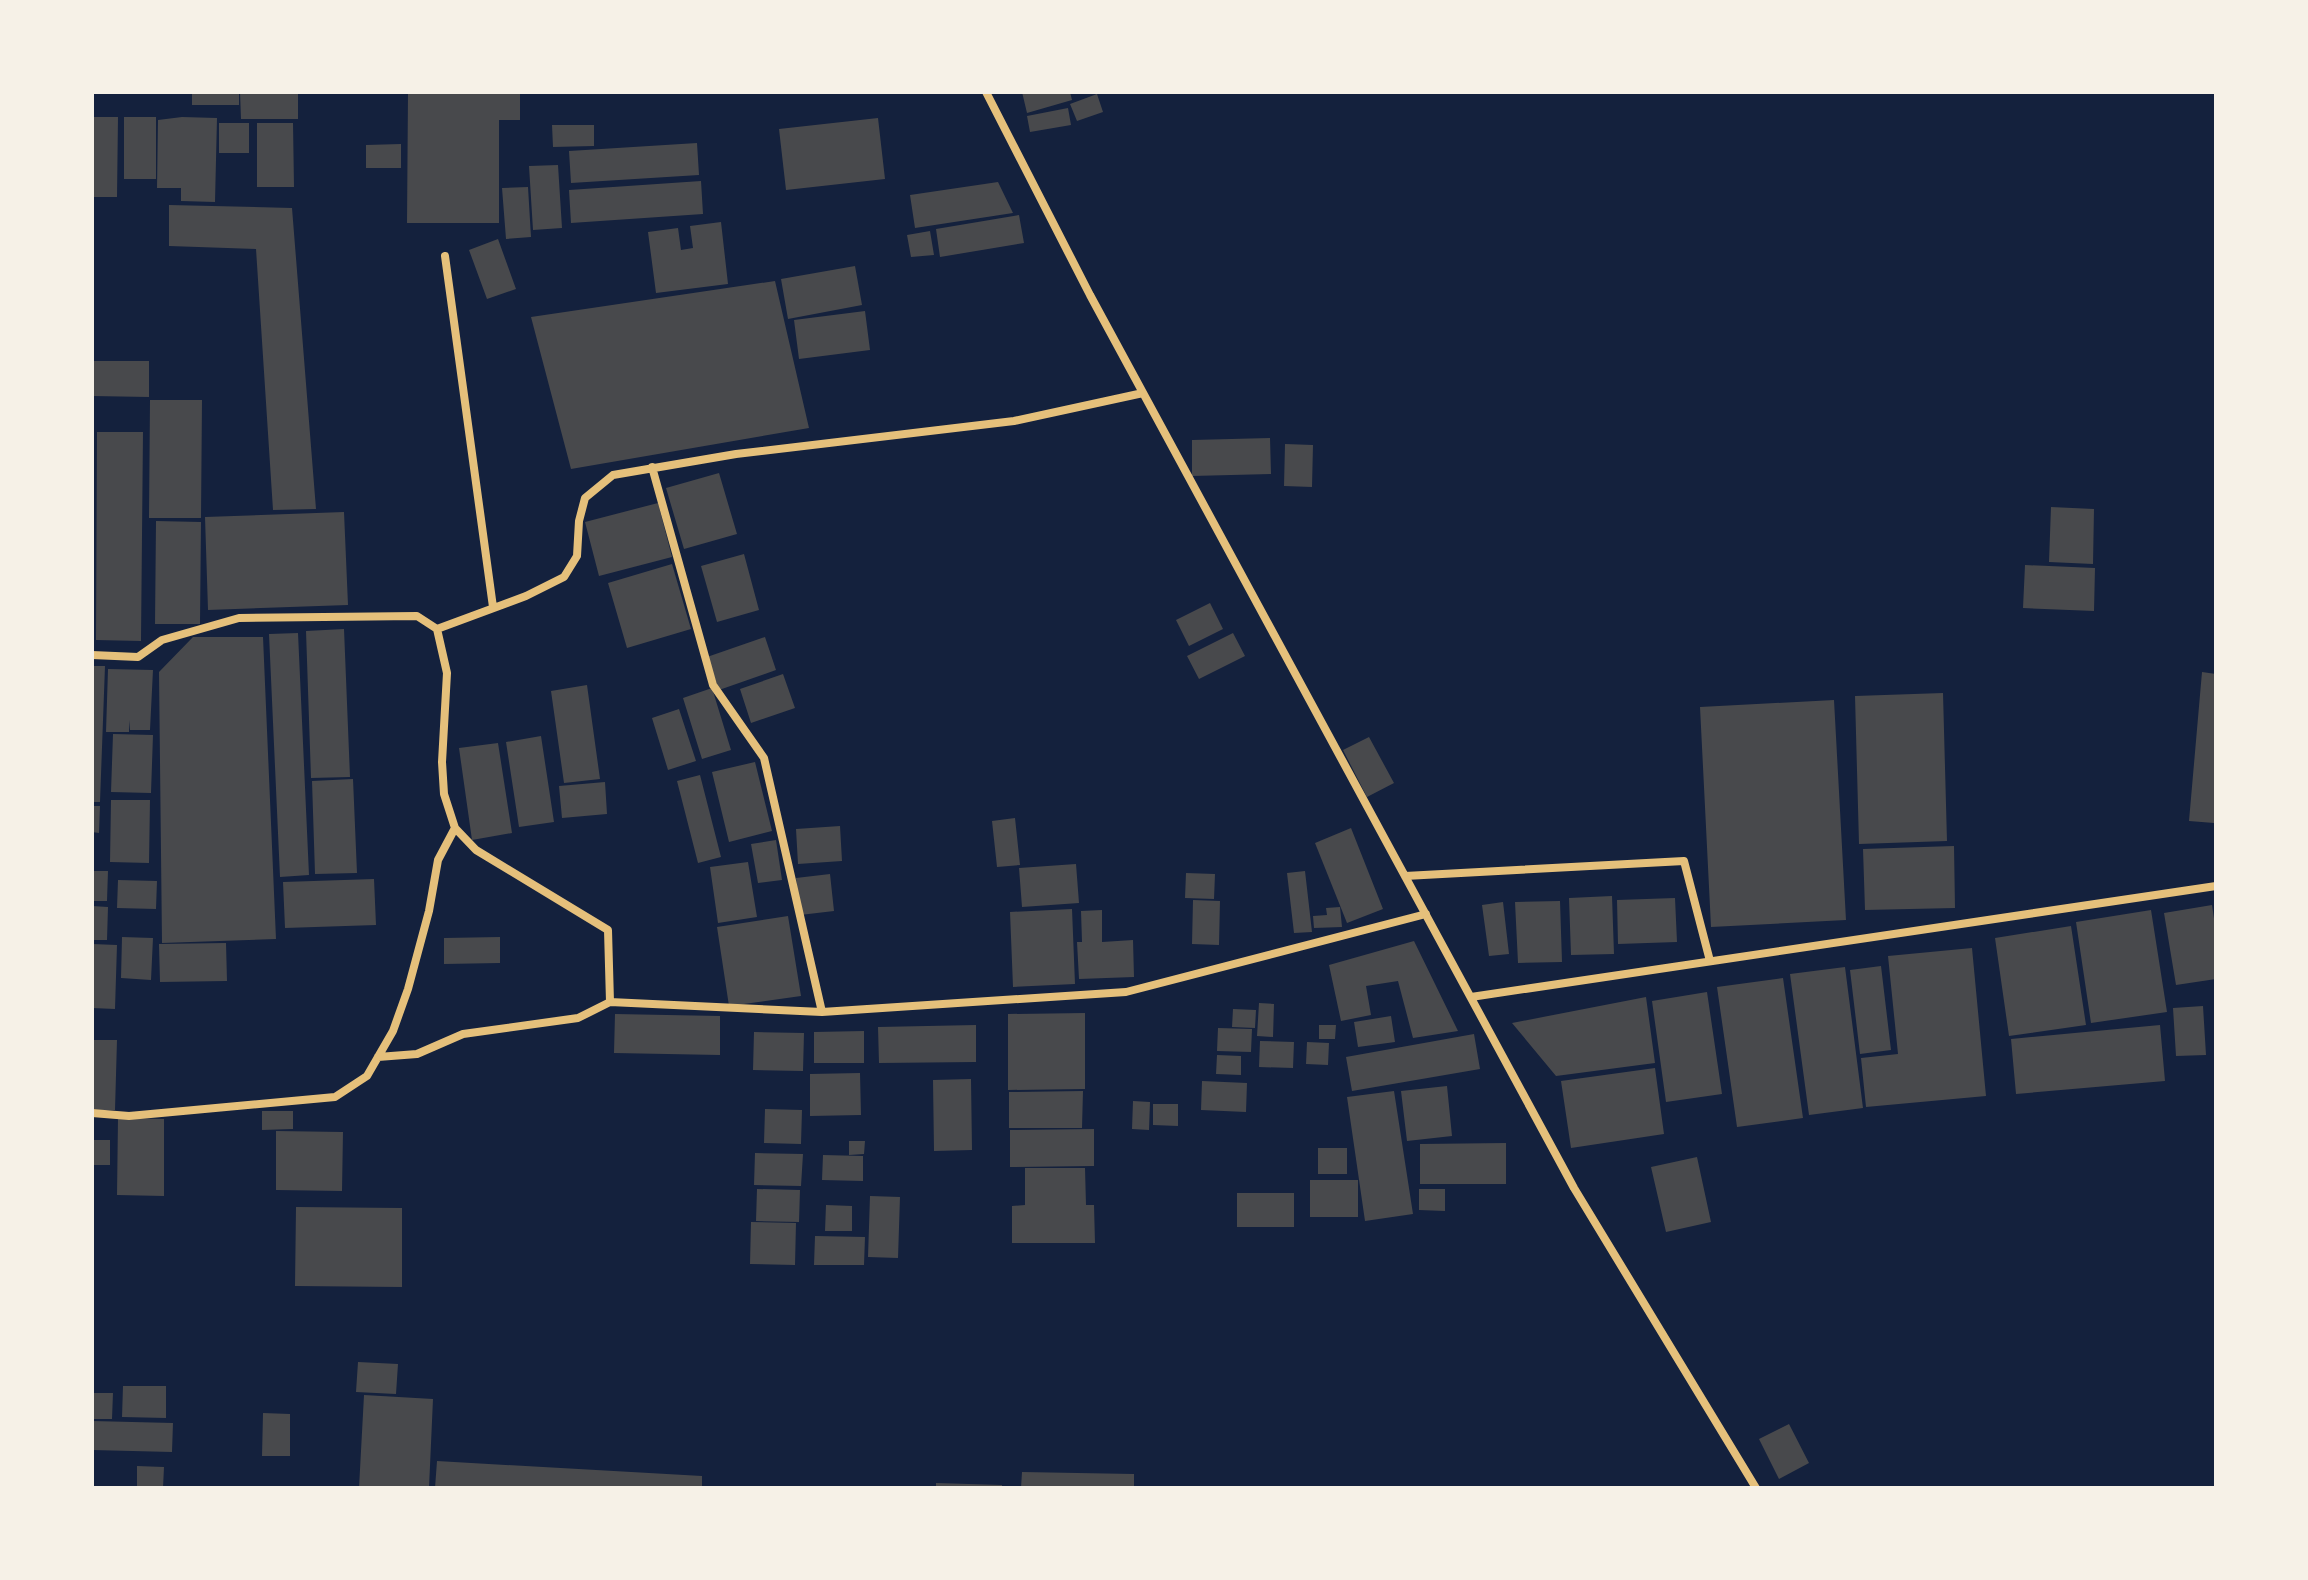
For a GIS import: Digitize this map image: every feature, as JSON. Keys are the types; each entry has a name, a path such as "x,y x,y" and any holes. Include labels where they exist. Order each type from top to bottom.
{"street":[{"path":"986,92 1143,393 1574,1188 1756,1488"},
{"path":"445,256 493,607"},
{"path":"437,629 564,577 577,556 579,521 585,498 613,475 736,454 1014,421 1143,393"},
{"path":"652,467 713,685 764,758 822,1012"},
{"path":"92,655 138,657 162,640 239,618 417,616 437,629 447,673 442,762 444,794 455,828 476,850 608,930 610,1002"},
{"path":"92,1113 129,1116 335,1097 367,1076 393,1031 408,989 429,911 438,860 455,828"},
{"path":"1405,876 1684,861 1710,961"},
{"path":"1471,997 2216,886"},
{"path":"378,1057 417,1054 476,1031 578,1018 610,1002 822,1012 1126,992 1426,914"}],"building":[{"path":"192,92 239,92 239,105 192,105"},
{"path":"240,92 298,92 298,119 241,119"},
{"path":"408,92 520,92 520,120 499,120 499,223 407,223"},
{"path":"1022,92 1070,92 1072,100 1027,113"},
{"path":"1097,94 1103,112 1077,121 1070,104"},
{"path":"1068,108 1071,125 1030,132 1027,116"},
{"path":"92,117 118,117 117,197 92,197"},
{"path":"124,117 156,117 156,179 124,179"},
{"path":"217,118 215,202 181,201 181,188 157,188 158,120"},
{"path":"878,118 885,179 786,190 779,129"},
{"path":"219,123 249,123 249,153 219,153"},
{"path":"257,123 293,123 294,187 257,187"},
{"path":"552,125 594,125 594,146 553,147"},
{"path":"697,143 699,175 571,183 569,151"},
{"path":"401,144 401,168 366,168 366,145"},
{"path":"558,165 562,228 533,230 529,166"},
{"path":"701,181 703,214 571,223 569,190"},
{"path":"998,182 1013,213 915,228 910,195"},
{"path":"528,187 531,237 506,239 502,188"},
{"path":"169,205 292,208 316,509 273,510 256,249 169,246"},
{"path":"1019,215 1024,243 940,257 936,229"},
{"path":"721,222 728,284 656,293 648,232 678,228 681,250 693,248 690,226"},
{"path":"930,231 934,255 911,257 907,235"},
{"path":"498,239 516,289 487,299 469,250"},
{"path":"855,266 862,305 788,319 781,279"},
{"path":"775,281 809,428 571,469 531,317"},
{"path":"865,311 870,350 799,359 794,320"},
{"path":"92,361 149,361 149,397 92,396"},
{"path":"150,400 202,400 201,518 149,518"},
{"path":"97,432 143,432 141,641 96,640"},
{"path":"1270,438 1271,474 1192,476 1192,440"},
{"path":"1285,444 1313,445 1312,487 1284,486"},
{"path":"719,473 737,534 684,549 666,488"},
{"path":"658,503 672,557 599,576 585,522"},
{"path":"2051,507 2094,509 2093,564 2049,562"},
{"path":"344,512 348,605 208,610 205,517"},
{"path":"156,521 201,522 200,624 155,624"},
{"path":"744,554 759,610 717,622 701,566"},
{"path":"672,564 691,629 627,648 608,583"},
{"path":"2025,565 2095,568 2094,611 2023,608"},
{"path":"1210,603 1223,629 1189,646 1176,620"},
{"path":"344,629 350,777 311,778 306,631"},
{"path":"298,633 309,875 280,877 269,634"},
{"path":"1233,633 1245,656 1199,679 1187,656"},
{"path":"193,637 263,637 276,939 162,943 159,672"},
{"path":"765,637 776,670 719,690 707,657"},
{"path":"92,666 105,666 100,802 92,802"},
{"path":"108,669 153,670 150,730 130,730 129,720 129,732 106,732"},
{"path":"2202,672 2216,674 2214,823 2189,821"},
{"path":"783,674 795,708 751,723 740,689"},
{"path":"587,685 600,779 564,783 551,691"},
{"path":"712,688 731,750 702,759 683,698"},
{"path":"1943,693 1947,841 1859,844 1855,696"},
{"path":"1834,700 1846,920 1711,927 1700,707"},
{"path":"679,709 696,761 668,770 652,718"},
{"path":"113,734 153,735 151,793 111,792"},
{"path":"541,736 554,822 519,827 506,742"},
{"path":"1369,737 1394,783 1367,797 1343,750"},
{"path":"498,743 512,833 472,840 459,748"},
{"path":"755,762 772,831 729,842 712,772"},
{"path":"700,775 721,857 698,863 677,781"},
{"path":"353,779 357,873 315,874 312,781"},
{"path":"605,782 607,814 562,818 559,786"},
{"path":"111,800 150,800 149,863 110,862"},
{"path":"92,806 100,806 99,833 92,832"},
{"path":"1015,818 1020,865 997,867 992,821"},
{"path":"840,826 842,861 798,864 796,829"},
{"path":"1351,828 1383,909 1347,923 1315,843"},
{"path":"776,840 782,880 758,883 751,844"},
{"path":"1954,846 1955,908 1865,910 1863,849"},
{"path":"748,862 757,917 718,923 710,867"},
{"path":"1076,864 1079,903 1022,907 1019,868"},
{"path":"92,871 108,871 107,901 92,901"},
{"path":"1305,871 1312,932 1294,933 1287,873"},
{"path":"1186,873 1215,874 1214,899 1185,898"},
{"path":"830,874 834,911 800,915 796,878"},
{"path":"374,879 376,925 285,928 283,882"},
{"path":"118,880 157,881 156,909 117,908"},
{"path":"1612,896 1614,954 1571,955 1569,898"},
{"path":"1675,898 1677,942 1618,944 1617,900"},
{"path":"1193,900 1220,901 1219,945 1192,944"},
{"path":"1560,901 1562,962 1518,963 1515,902"},
{"path":"1503,902 1509,954 1489,956 1482,905"},
{"path":"2212,905 2216,932 2216,979 2176,985 2164,913"},
{"path":"92,906 108,907 107,940 92,940"},
{"path":"1340,907 1342,927 1314,928 1313,916 1327,915 1326,908"},
{"path":"1072,909 1075,984 1013,987 1010,912"},
{"path":"1102,910 1102,942 1133,940 1134,977 1079,979 1077,942 1082,942 1081,911"},
{"path":"2151,910 2167,1012 2091,1023 2076,922"},
{"path":"788,916 801,996 729,1006 717,927"},
{"path":"2071,926 2086,1025 2009,1036 1995,938"},
{"path":"122,937 153,938 151,980 121,978"},
{"path":"500,937 500,963 444,964 444,938"},
{"path":"1414,941 1458,1031 1413,1038 1398,981 1366,986 1371,1015 1341,1021 1329,965"},
{"path":"226,943 227,981 160,982 159,944"},
{"path":"92,944 117,945 115,1009 92,1008"},
{"path":"1972,948 1986,1096 1866,1107 1861,1058 1898,1054 1888,956"},
{"path":"1881,966 1891,1050 1860,1054 1850,970"},
{"path":"1845,967 1863,1108 1809,1115 1790,974"},
{"path":"1783,978 1803,1118 1737,1127 1717,987"},
{"path":"1707,992 1722,1094 1666,1102 1652,1001"},
{"path":"1646,997 1655,1063 1556,1076 1512,1023"},
{"path":"1259,1003 1274,1004 1273,1037 1257,1036"},
{"path":"2203,1006 2206,1055 2176,1056 2173,1008"},
{"path":"1233,1009 1256,1010 1255,1028 1232,1027"},
{"path":"1085,1013 1085,1089 1008,1090 1008,1014"},
{"path":"615,1014 720,1016 720,1055 614,1053"},
{"path":"1391,1016 1395,1042 1358,1047 1354,1022"},
{"path":"976,1025 976,1062 879,1063 878,1027"},
{"path":"1319,1025 1336,1025 1335,1039 1319,1039"},
{"path":"2160,1025 2165,1081 2016,1094 2011,1039"},
{"path":"1218,1028 1252,1029 1251,1052 1217,1051"},
{"path":"864,1031 864,1063 814,1063 814,1032"},
{"path":"754,1032 804,1033 803,1071 753,1070"},
{"path":"1474,1034 1480,1069 1352,1091 1346,1057"},
{"path":"92,1040 117,1040 115,1110 92,1110"},
{"path":"1260,1041 1294,1042 1293,1068 1259,1067"},
{"path":"1307,1042 1329,1043 1328,1065 1306,1064"},
{"path":"1217,1055 1241,1056 1241,1075 1216,1074"},
{"path":"1655,1068 1664,1134 1571,1148 1561,1081"},
{"path":"860,1073 861,1115 810,1116 810,1074"},
{"path":"971,1079 972,1150 934,1151 933,1080"},
{"path":"1202,1081 1247,1083 1246,1112 1201,1110"},
{"path":"1447,1086 1452,1136 1407,1141 1401,1091"},
{"path":"1083,1091 1082,1128 1009,1128 1009,1092"},
{"path":"1394,1091 1413,1214 1365,1221 1347,1097"},
{"path":"1133,1101 1150,1102 1149,1130 1132,1129"},
{"path":"1153,1104 1178,1104 1178,1126 1153,1125"},
{"path":"765,1109 802,1110 801,1144 764,1143"},
{"path":"262,1111 293,1111 293,1129 262,1130"},
{"path":"118,1118 164,1119 164,1196 117,1195"},
{"path":"1094,1129 1094,1166 1010,1167 1010,1130"},
{"path":"276,1131 343,1132 342,1191 276,1190"},
{"path":"92,1140 110,1140 110,1165 92,1165"},
{"path":"849,1141 865,1141 864,1154 849,1155"},
{"path":"1506,1143 1506,1184 1420,1184 1420,1144"},
{"path":"1318,1148 1347,1148 1347,1174 1318,1174"},
{"path":"755,1153 803,1154 801,1186 754,1185"},
{"path":"823,1155 863,1156 863,1181 822,1180"},
{"path":"1697,1157 1711,1222 1666,1232 1651,1167"},
{"path":"1025,1168 1085,1168 1086,1205 1094,1205 1095,1243 1012,1243 1012,1206 1025,1205"},
{"path":"1310,1180 1358,1180 1358,1217 1310,1217"},
{"path":"757,1189 800,1190 799,1222 756,1221"},
{"path":"1419,1189 1445,1189 1445,1211 1419,1210"},
{"path":"1237,1193 1294,1193 1294,1227 1237,1227"},
{"path":"870,1196 900,1197 898,1258 868,1257"},
{"path":"826,1205 852,1206 852,1231 825,1231"},
{"path":"296,1207 402,1208 402,1287 295,1286"},
{"path":"751,1222 796,1223 795,1265 750,1264"},
{"path":"815,1236 865,1237 864,1265 814,1265"},
{"path":"358,1362 398,1364 396,1394 356,1392"},
{"path":"123,1386 166,1386 166,1418 122,1417"},
{"path":"92,1393 113,1393 112,1419 92,1419"},
{"path":"364,1395 433,1399 429,1488 359,1488"},
{"path":"263,1413 290,1414 290,1456 262,1456"},
{"path":"92,1421 173,1423 172,1452 92,1450"},
{"path":"1789,1424 1809,1463 1779,1479 1759,1439"},
{"path":"437,1461 702,1476 702,1488 435,1488"},
{"path":"137,1466 164,1467 163,1488 137,1488"},
{"path":"1022,1472 1134,1474 1134,1488 1021,1488"},
{"path":"936,1483 1002,1485 1002,1488 936,1488"}]}
